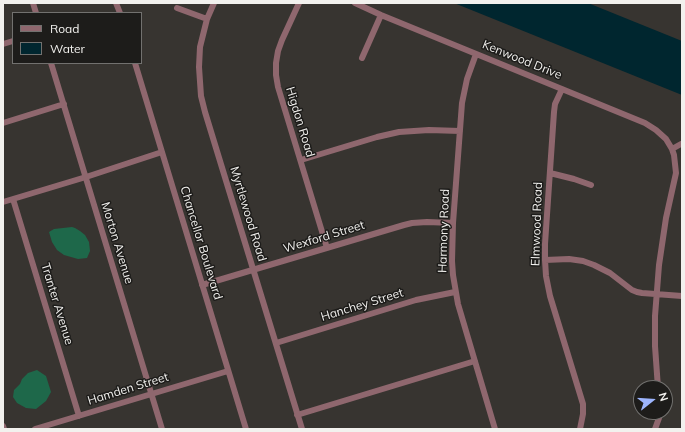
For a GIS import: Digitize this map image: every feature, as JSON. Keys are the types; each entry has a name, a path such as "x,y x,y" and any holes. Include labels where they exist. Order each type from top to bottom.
{"street":[{"name":"Myrtlewood Road","path":"214,3 207,19 199,57 201,96 302,429"},
{"name":"Higdon Road","path":"299,3 278,51 276,75 278,87 327,248"},
{"name":"Kenwood Drive","path":"355,3 650,125 661,133 670,144 675,161 676,173 662,240 659,265 655,316 657,380"},
{"path":"176,8 207,19"},
{"path":"362,58 381,15"},
{"name":"Harmony Road","path":"476,54 467,79 462,103 453,223 452,261 455,292 460,314 495,429"},
{"name":"Morton Avenue","path":"51,64 162,429"},
{"name":"Chancellor Boulevard","path":"135,64 246,429"},
{"name":"Elmwood Road","path":"562,89 554,108 545,260 546,276 550,296 582,404 583,414 580,429"},
{"path":"3,123 64,104"},
{"path":"301,160 377,137 399,132 428,130 460,132"},
{"path":"672,148 681,144"},
{"path":"3,202 162,152"},
{"path":"550,172 591,185"},
{"name":"Tranter Avenue","path":"13,199 79,416"},
{"name":"Wexford Street","path":"202,285 412,223 453,223"},
{"path":"545,260 569,259 588,263 604,270 635,291 642,293 682,296"},
{"name":"Hanchey Street","path":"276,343 416,300 455,292"},
{"path":"298,415 475,361"},
{"name":"Hamden Street","path":"35,429 228,371"}],"green space":[{"path":"72,227 85,235 89,242 90,251 87,258 78,259 64,255 57,250 52,242 49,232 54,229"},
{"path":"37,370 46,376 51,392 46,401 36,409 26,408 17,403 13,397 14,390 28,373"}],"water":[{"path":"454,3 588,3 682,41 682,95"}]}
